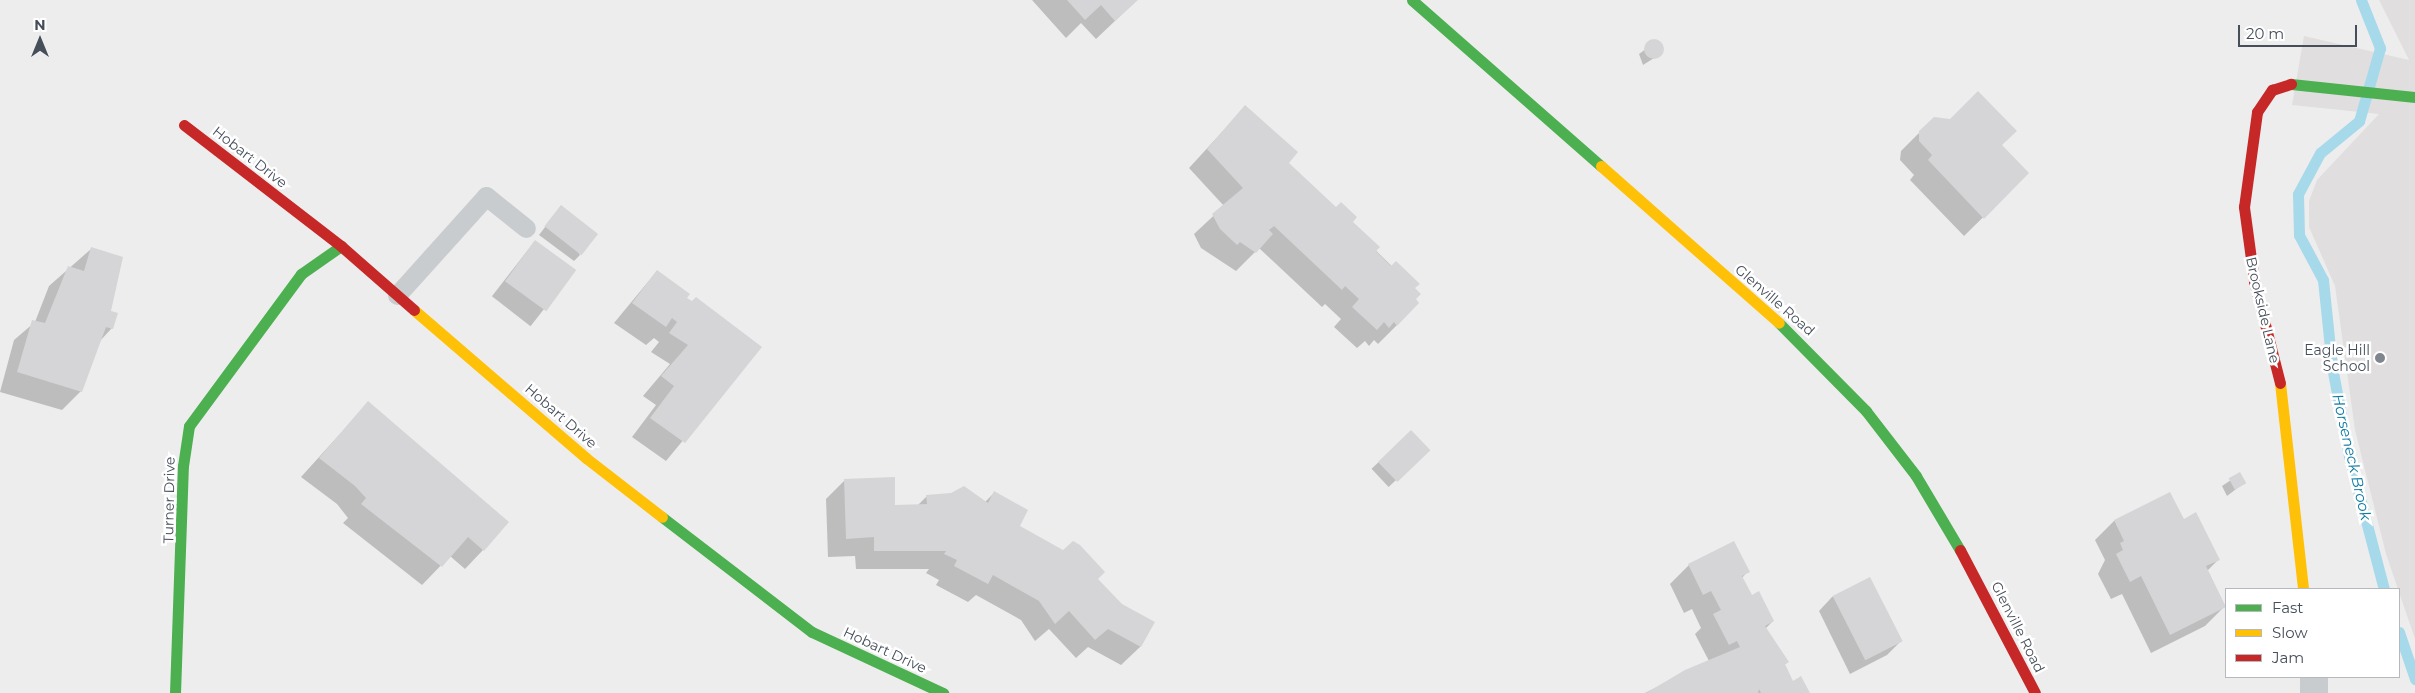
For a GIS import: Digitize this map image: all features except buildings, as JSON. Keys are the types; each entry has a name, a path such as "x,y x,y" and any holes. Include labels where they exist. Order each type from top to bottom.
{"street":[{"name":"Glenville Road","path":"1412,0 1809,349 1866,410 1916,476 1969,564 2035,693"},
{"name":"Brookside Lane","path":"2303,588 2280,384 2254,281 2244,207 2257,112 2272,90 2296,82 2346,86 2415,97"},
{"name":"Hobart Drive","path":"184,125 341,246 586,458 812,632 944,693"},
{"name":"Turner Drive","path":"176,693 182,466 188,426 301,274 341,246"},
{"path":"2314,678 2314,693"}],"lane":[{"path":"397,295 486,196 526,228"}],"shaded area":[{"name":"Eagle Hill School","path":"2379,0 2415,0 2415,639 2400,595 2400,588 2398,588 2386,554 2355,430 2335,286 2309,227 2309,201 2317,180 2379,114 2292,105 2304,36 2409,60"}],"waterway":[{"name":"Horseneck Brook","path":"2361,0 2380,48 2359,121 2320,153 2298,194 2299,235 2323,280 2332,367 2349,456 2384,588"},
{"name":"Horseneck Brook","path":"2400,635 2415,679"}],"traffic: fast":[{"path":"1412,0 1601,166"},
{"path":"2291,84 2415,97"},
{"path":"175,693 183,466 189,426 301,274 341,246"},
{"path":"1779,323 1866,411 1916,476 1960,550"},
{"path":"662,517 812,632 943,693"}],"traffic: slow":[{"path":"1601,166 1779,323"},
{"path":"414,310 586,458 662,517"},
{"path":"2280,383 2303,588"}],"traffic: jam":[{"path":"2280,383 2254,281 2244,207 2257,112 2272,90 2291,84"},
{"path":"184,125 341,246 414,310"},
{"path":"1960,550 2035,693"}],"place":[{"name":"Eagle Hill School","path":"2380,358"}]}
